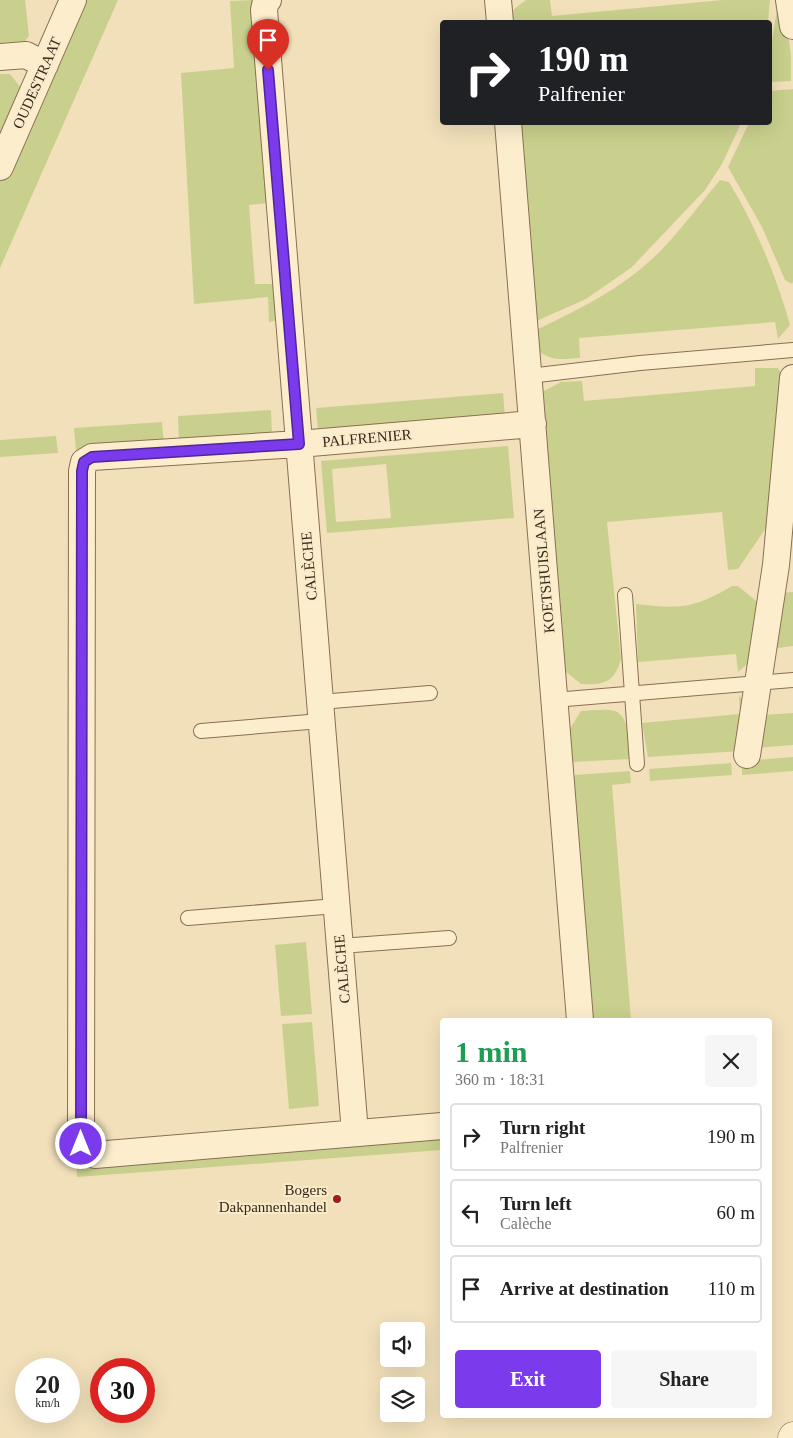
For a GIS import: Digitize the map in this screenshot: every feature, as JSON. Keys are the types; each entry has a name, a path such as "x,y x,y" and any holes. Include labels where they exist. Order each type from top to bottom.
{"street":[{"name":"OUDESTRAAT","path":"0,167 73,0"},
{"name":"CALÈCHE","path":"268,0 264,10 355,1133"},
{"path":"498,0 500,20"},
{"path":"789,0 793,26"},
{"path":"0,57 26,55 45,65"},
{"name":"KOETSHUISLAAN","path":"508,125 580,1018"},
{"path":"747,755 776,565 792,392"},
{"name":"PALFRENIER","path":"355,1133 95,1155 86,1152 81,1144 84,462 92,457 299,444 532,424"},
{"path":"355,1133 440,1126"}],"lane":[{"path":"528,376 640,363 793,350"},
{"path":"625,595 637,764"},
{"path":"554,700 631,692 793,680"},
{"path":"201,731 430,693"},
{"path":"188,918 336,906"},
{"path":"340,946 449,938"}],"green space":[{"path":"0,0 25,0 29,36 25,41 0,43"},
{"path":"83,0 118,0 0,268 0,182"},
{"path":"254,0 268,203 249,205 255,284 276,284 280,320 269,322 268,297 194,304 181,73 234,68 230,1"},
{"path":"526,0 550,0 552,16 723,0 770,0 768,20 511,20 514,9"},
{"path":"777,10 785,13 791,55 791,81 772,82 772,41"},
{"path":"0,74 10,74 22,89 0,138"},
{"path":"793,89 792,284 785,280 762,227 728,167 748,125 772,125 772,91"},
{"path":"518,125 740,125 722,164 705,190 632,267 586,299 534,322"},
{"path":"720,180 729,182 739,199 764,252 778,288 790,325 778,339 775,322 579,338 580,358 552,358 536,349 538,329 602,296 638,271 661,251"},
{"path":"755,368 778,368 786,383 772,519 738,569 728,570 722,512 607,522 621,659 615,673 607,681 596,684 581,684 566,672 562,660 541,403 544,391 561,382 582,381 584,401 755,386"},
{"path":"503,393 505,417 318,431 316,408"},
{"path":"271,410 272,436 179,443 178,416"},
{"path":"162,422 164,445 76,451 74,428"},
{"path":"56,436 58,453 0,457 0,440"},
{"path":"508,446 514,518 327,533 321,461","holes":["386,464 391,518 336,522 332,469"]},
{"path":"732,586 738,586 761,605 751,661 738,672 736,654 638,662 636,604 664,607 686,606 707,599"},
{"path":"793,592 793,646 770,649 779,593"},
{"path":"739,696 747,703 741,751 648,757 642,723 740,714"},
{"path":"581,711 615,711 624,719 628,732 629,759 572,762 569,730"},
{"path":"793,713 793,745 757,748 761,715"},
{"path":"793,757 793,771 742,775 742,761"},
{"path":"731,763 732,775 650,781 649,769"},
{"path":"630,771 631,783 612,785 631,1018 592,1018 572,778 575,775"},
{"path":"306,942 312,1014 281,1016 275,945"},
{"path":"312,1022 319,1106 289,1109 282,1024"},
{"path":"440,1134 440,1150 77,1177 76,1163"}],"place":[{"name":"Bogers Dakpannenhandel","path":"337,1199"}],"route":[{"path":"81,1144 82,471 84,462 92,457 299,444 268,70"}]}
